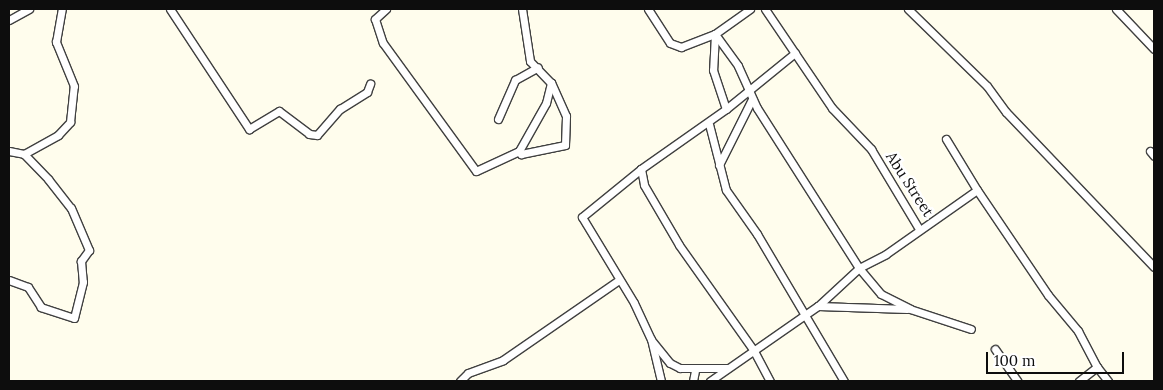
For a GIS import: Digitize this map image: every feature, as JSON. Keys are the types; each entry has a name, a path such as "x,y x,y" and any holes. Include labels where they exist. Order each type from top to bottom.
{"street":[{"path":"9,20 29,9"},
{"path":"24,154 58,134 70,122 74,86 56,42 62,9"},
{"path":"170,9 249,128 280,111 309,134 317,135 340,109 367,92 370,84"},
{"path":"386,9 375,19 383,43 476,171 519,151 546,103 551,83"},
{"path":"519,151 521,154 565,145 566,116 551,83 538,67 530,61 522,9"},
{"path":"648,9 670,43 681,47 715,34 746,10"},
{"name":"Abu Street","path":"764,9 832,108 871,148 919,229 977,190"},
{"path":"908,9 986,86 1006,112 1154,267"},
{"path":"1116,9 1154,48"},
{"path":"715,34 750,90 752,99 859,268 881,294 910,309 971,330"},
{"path":"715,34 713,70 726,109"},
{"path":"727,368 695,371 670,363 651,339 582,217 642,169 710,124 795,53"},
{"path":"498,119 515,80 538,67"},
{"path":"720,165 752,99"},
{"path":"710,124 726,190 757,234 844,381"},
{"path":"946,139 977,190 1048,295 1078,332 1097,367 1108,381"},
{"path":"9,151 24,154 71,208 89,250 81,261 83,282 74,318 41,307 28,287 9,280"},
{"path":"642,169 644,185 679,245 754,351 770,381"},
{"path":"710,381 818,306 859,268 886,254 919,229"},
{"path":"460,381 468,373 503,360 618,280"},
{"path":"818,306 910,309"},
{"path":"651,339 661,381"},
{"path":"995,350 1017,381"},
{"path":"1079,381 1097,367"},
{"path":"693,381 695,371"}]}
